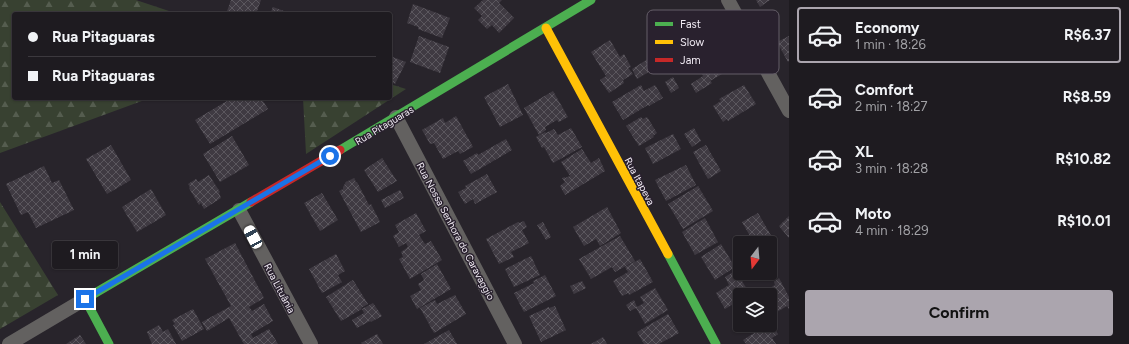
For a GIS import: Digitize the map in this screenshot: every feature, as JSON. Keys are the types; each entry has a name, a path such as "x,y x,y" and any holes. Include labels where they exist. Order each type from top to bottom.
{"street":[{"name":"Rua Pitaguaras","path":"9,344 396,117 591,0"},
{"path":"728,0 733,10"},
{"name":"Rua Itapeva","path":"546,28 716,344"},
{"path":"769,74 789,111"},
{"name":"Rua Nossa Senhora do Caravaggio","path":"396,117 515,344"},
{"name":"Rua Lituânia","path":"238,210 311,344"},
{"path":"85,299 109,344"}],"green space":[{"path":"0,0 136,0 172,12 12,12 12,100 145,100 0,153"},
{"path":"392,85 406,89 392,98"},
{"path":"303,100 389,100 306,154"},
{"path":"0,202 58,295 0,329"}],"building":[{"path":"231,0 261,0 257,12 227,12"},
{"path":"483,0 502,0 499,3 514,18 499,33 492,25 487,29 478,20 482,16 474,8"},
{"path":"756,0 770,0 760,7"},
{"path":"413,4 450,18 442,38 407,23"},
{"path":"273,7 287,12 271,12"},
{"path":"419,36 449,47 440,73 410,62"},
{"path":"789,36 788,62 779,46 779,41"},
{"path":"610,40 620,57 624,54 631,67 628,68 633,74 623,80 624,83 609,93 600,80 606,76 591,52"},
{"path":"392,57 406,62 395,84 392,82"},
{"path":"647,60 647,73 637,79 632,69"},
{"path":"702,74 722,74 710,81 712,83 696,93 691,84 703,76"},
{"path":"673,77 679,88 671,93 665,82"},
{"path":"508,84 523,115 500,127 484,97"},
{"path":"641,85 644,91 655,85 663,98 623,120 612,102"},
{"path":"744,85 756,104 728,121 727,119 723,122 713,106 721,101 719,99"},
{"path":"553,91 568,117 559,122 557,120 545,127 546,130 539,135 524,108"},
{"path":"229,100 262,100 268,109 210,144 195,120"},
{"path":"456,116 473,147 460,154 458,151 443,159 434,143 430,144 422,130 443,118 445,123"},
{"path":"641,117 643,119 647,117 657,133 653,136 654,137 639,146 626,126"},
{"path":"571,128 582,147 553,163 544,147 542,148 536,137 554,129 558,135"},
{"path":"694,128 701,141 692,147 684,134"},
{"path":"673,134 681,149 653,164 645,148"},
{"path":"232,136 249,165 220,182 203,154"},
{"path":"506,139 512,150 471,174 463,161 477,153 478,155"},
{"path":"111,145 131,180 107,194 86,159"},
{"path":"706,145 721,171 708,179 693,152"},
{"path":"582,149 591,163 599,158 605,171 565,195 560,186 565,182 562,178 570,176 561,162"},
{"path":"382,158 397,181 378,192 364,170"},
{"path":"686,165 696,185 666,201 655,180"},
{"path":"44,166 52,183 59,180 74,210 36,228 28,212 21,215 6,184"},
{"path":"487,174 497,192 475,204 473,199 465,204 458,192 466,188 465,186"},
{"path":"209,175 220,192 221,198 204,209 201,203 199,205 188,184 196,179 198,182"},
{"path":"354,178 369,205 371,204 380,222 361,232 339,191 343,189 346,182"},
{"path":"698,186 713,211 683,229 668,204"},
{"path":"151,189 166,215 137,232 122,207"},
{"path":"400,190 404,198 385,208 381,200"},
{"path":"322,193 338,220 320,231 304,203"},
{"path":"607,207 621,233 600,246 596,239 584,246 573,227"},
{"path":"416,213 426,231 419,235 425,244 431,241 442,260 410,279 399,259 403,257 401,252 408,247 406,243 399,247 393,236 399,232 395,225"},
{"path":"758,213 771,236 750,236 742,222"},
{"path":"789,216 789,238 779,226"},
{"path":"705,218 718,242 695,255 682,232"},
{"path":"524,221 527,227 522,230 529,243 511,252 514,257 499,264 486,239 518,222"},
{"path":"543,222 551,237 546,240 537,225"},
{"path":"620,236 635,261 615,272 612,267 591,279 579,259"},
{"path":"235,243 264,298 249,307 252,311 264,304 273,321 251,334 253,338 269,329 278,344 244,344 229,318 207,331 202,322 231,306 205,259"},
{"path":"721,244 733,264 733,268 715,280 701,257"},
{"path":"336,254 345,271 338,275 342,282 322,293 309,269"},
{"path":"531,256 540,275 514,287 505,269"},
{"path":"640,259 653,282 629,295 628,293 622,296 613,281 628,272 625,267"},
{"path":"437,264 451,289 417,309 410,296 421,290 418,284 424,280 421,274"},
{"path":"733,272 733,280 745,280 742,281 746,288 733,288 733,304 725,309 716,293 729,285 725,277"},
{"path":"545,275 556,296 524,312 514,293 534,283 533,281"},
{"path":"779,278 789,297 789,309 787,306 777,312 777,288 770,288 775,285 774,282"},
{"path":"353,280 368,304 341,321 326,297"},
{"path":"582,281 586,288 574,294 570,286"},
{"path":"655,288 668,310 645,324 636,308 630,311 626,305 634,300 637,307 644,303 640,297"},
{"path":"455,295 466,314 434,333 420,308 435,300 437,304"},
{"path":"373,303 382,316 357,328 352,320 364,313 362,309"},
{"path":"555,306 566,330 541,342 529,316 549,307"},
{"path":"193,309 204,329 182,341 173,325 175,324 172,320"},
{"path":"668,314 679,333 659,344 644,344 637,332"},
{"path":"159,325 163,332 168,329 176,344 152,344 147,332"},
{"path":"449,330 457,344 424,344"},
{"path":"756,332 777,332 778,334 772,338 776,344 746,344 743,340"},
{"path":"377,334 383,344 361,343"},
{"path":"80,335 86,344 66,344"},
{"path":"603,337 607,344 591,344"}],"traffic: fast":[{"path":"340,150 591,0"},
{"path":"109,344 85,299 251,202"},
{"path":"668,254 716,344"}],"traffic: slow":[{"path":"546,28 668,254"}],"traffic: jam":[{"path":"251,202 340,150"}],"route":[{"path":"85,299 330,156"}]}
